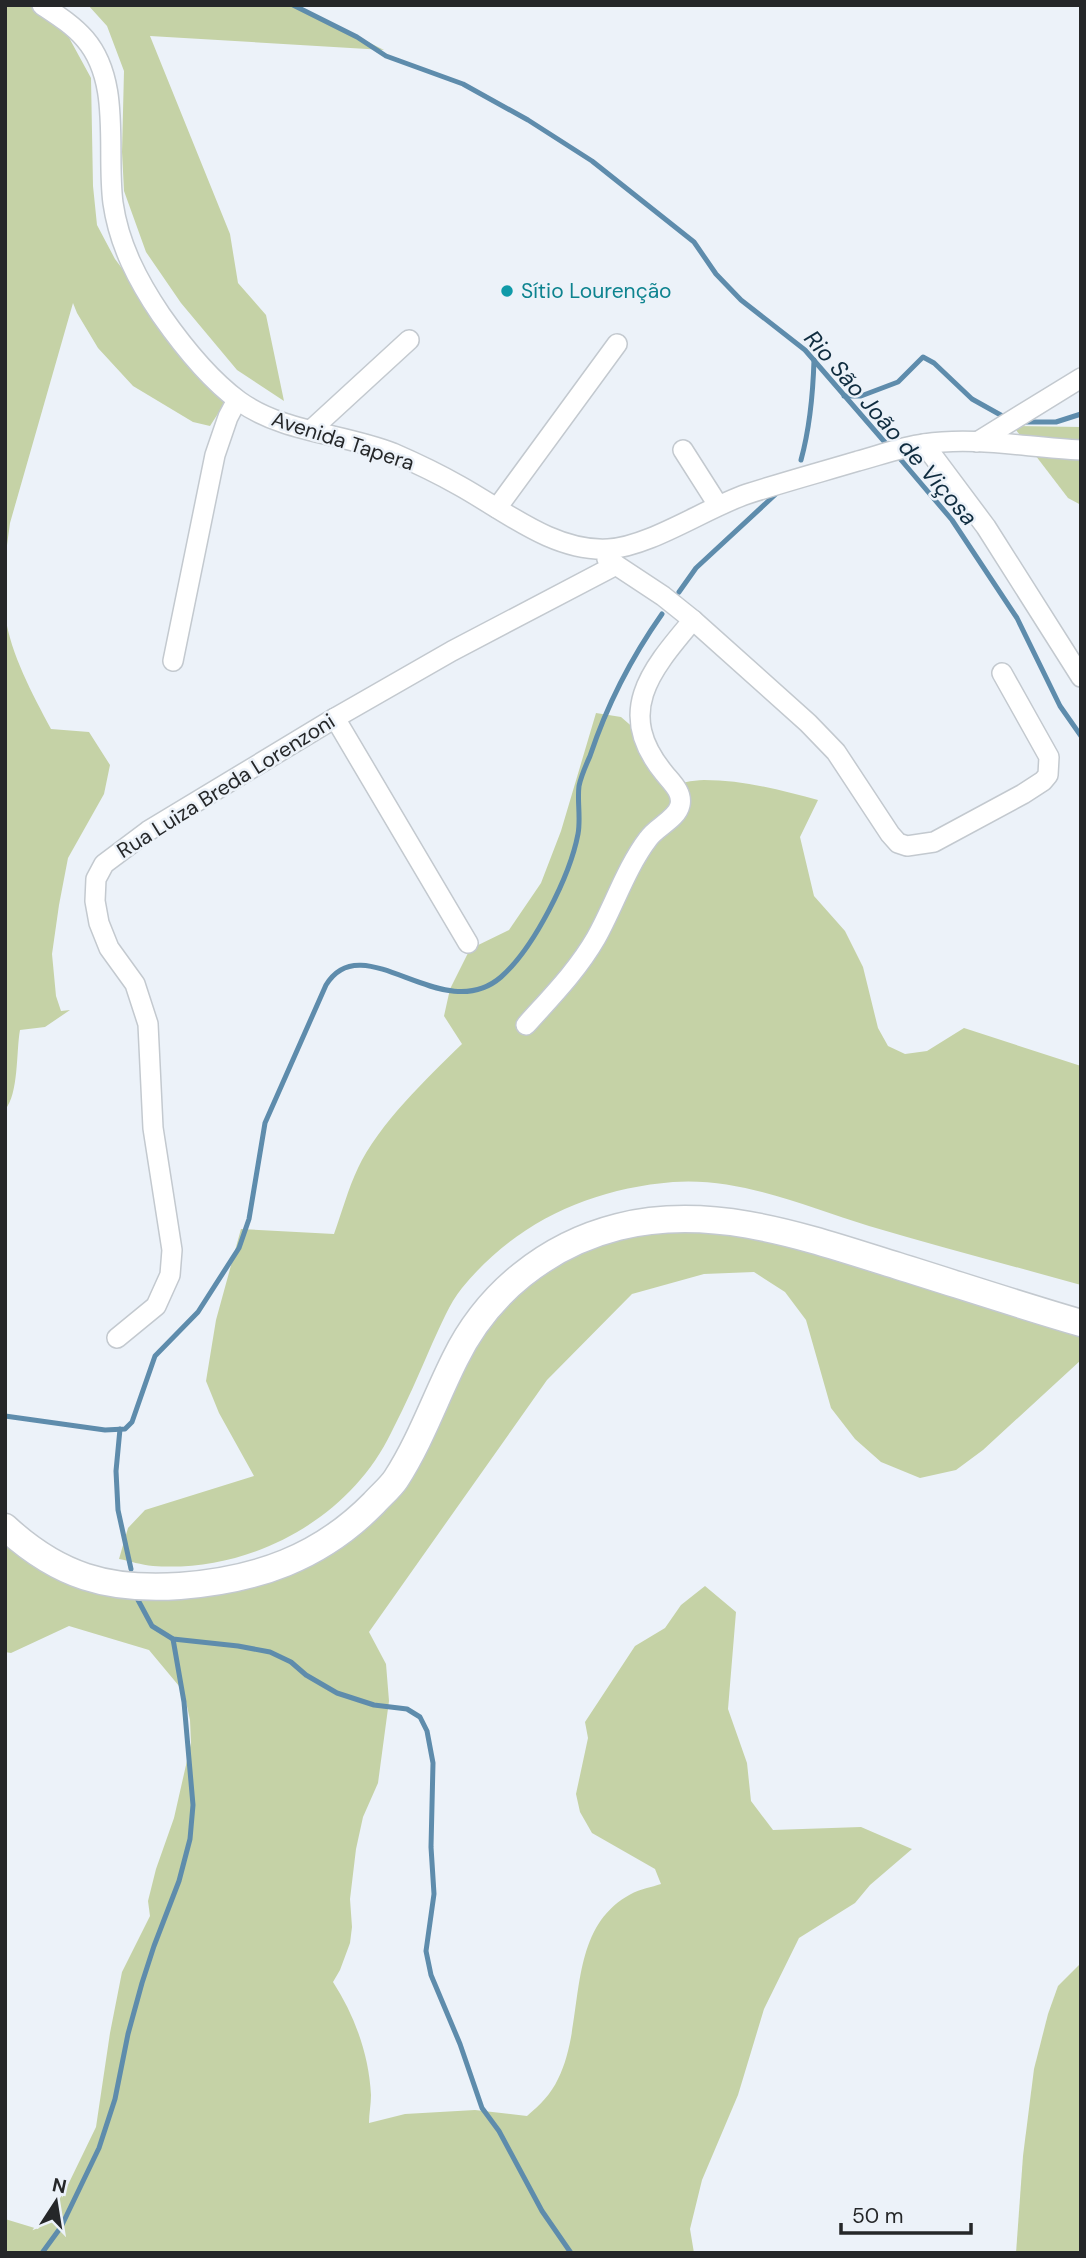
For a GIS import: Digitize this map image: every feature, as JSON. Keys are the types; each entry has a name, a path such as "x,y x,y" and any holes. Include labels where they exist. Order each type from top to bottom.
{"highway":[{"path":"5,1527 48,1561 83,1577 117,1584 153,1588 189,1586 244,1577 289,1563 326,1544 360,1517 395,1482 457,1355 487,1310 518,1276 550,1254 619,1226 706,1218 740,1222 873,1259 1081,1323"}],"street":[{"name":"Avenida Tapera","path":"42,5 84,38 98,58 106,83 110,117 114,206 130,261 145,291 200,364 237,400 259,414 279,422 390,452 457,484 565,544 591,549 612,549 637,542 743,495 918,445 977,442 1081,450"},
{"path":"311,430 409,340"},
{"path":"497,508 617,344"},
{"path":"977,442 1081,378"},
{"path":"173,661 215,454 237,400"},
{"path":"918,445 986,527 1081,677"},
{"path":"683,450 718,506"},
{"path":"591,549 663,596 798,714 836,752 890,834 898,843 907,846 934,842 950,835 1023,794 1048,775 1049,757 1002,673"},
{"name":"Rua Luiza Breda Lorenzoni","path":"117,1338 156,1306 170,1275 172,1250 153,1128 148,1024 135,984 109,948 99,923 95,901 96,879 104,864 148,831 335,718 452,651 616,565"},
{"path":"526,1025 573,974 596,938 640,850 649,837 678,811 679,792 645,744 639,718 639,702 661,661 693,620"},
{"path":"335,718 468,943"}],"green space":[{"path":"5,5 35,5 67,34 91,78 93,186 97,225 115,259 181,348 228,398 210,426 193,422 133,386 98,348 73,303 10,523 5,560"},
{"path":"88,5 294,5 384,50 150,36 230,234 238,283 266,315 284,401 237,370 181,303 146,252 124,191 124,71 107,26"},
{"path":"1013,426 1081,427 1081,505 1068,498"},
{"path":"5,615 17,659 51,729 89,732 110,765 104,794 68,858 59,905 52,954 56,996 61,1011 70,1010 45,1027 20,1030 15,1083 10,1103 5,1110"},
{"path":"596,713 621,717 643,736 667,786 699,780 719,780 776,789 818,800 800,837 814,896 845,931 863,967 878,1028 888,1046 905,1054 927,1051 964,1028 1081,1066 1081,1285 895,1234 773,1195 723,1184 673,1182 613,1192 584,1201 531,1227 483,1265 462,1288 446,1315 397,1422 373,1464 350,1491 323,1515 292,1535 259,1550 225,1560 189,1566 153,1566 119,1559 128,1528 145,1510 254,1476 219,1413 206,1381 216,1320 241,1229 334,1234 354,1176 378,1135 405,1102 462,1044 444,1016 450,989 470,949 509,930 541,883 561,831"},
{"path":"662,1214 1081,1315 1081,1360 983,1450 956,1470 920,1478 881,1462 855,1439 831,1408 806,1320 785,1292 754,1272 704,1274 632,1294 547,1380 369,1632 386,1664 389,1701 378,1783 363,1817 356,1849 350,1899 350,1943 333,1982 348,2008 364,2051 370,2080 369,2123 405,2114 475,2110 527,2116 552,2090 567,2056 580,1979 595,1930 610,1910 631,1894 661,1884 655,1869 592,1833 580,1812 576,1794 588,1738 585,1722 635,1646 665,1628 681,1605 705,1586 736,1612 728,1709 747,1763 751,1801 773,1830 861,1827 912,1849 870,1885 855,1903 799,1938 764,2009 738,2095 702,2180 690,2229 694,2253 5,2253 5,2219 38,2229 65,2191 96,2127 122,1972 150,1916 148,1901 174,1818 191,1743 190,1720 184,1692 149,1650 69,1626 11,1653 5,1652 5,1543 120,1594 343,1539 502,1291"},
{"path":"1081,1963 1081,2253 1016,2253 1023,2156 1034,2069 1058,1986"}],"waterway":[{"name":"Rio São João de Viçosa","path":"293,5 357,37 386,56 463,84 528,120 592,161 694,242 716,274 741,300 805,350 889,447"},
{"path":"844,396 861,396 898,382 923,357 934,363 972,399 1006,418"},
{"path":"801,460 807,435 814,360"},
{"path":"1022,422 1056,422 1081,414"},
{"name":"Rio São João de Viçosa","path":"896,454 952,520 1017,618 1060,706 1081,736"},
{"path":"679,592 696,568 778,492"},
{"path":"5,1416 105,1430 125,1429 132,1422 155,1356 198,1312 239,1248 249,1219 265,1123 326,985 342,969 361,965 382,969 429,986 454,991 478,989 501,977 513,964 538,930 559,890 578,834 579,786 582,774 621,682 662,614"},
{"path":"120,1429 116,1471 118,1510 131,1569"},
{"path":"138,1600 152,1626 173,1639 270,1652 291,1662 306,1675 337,1693 374,1705 407,1709 420,1717 427,1731 433,1763 431,1847 434,1894 426,1951 431,1975 460,2044 482,2108 499,2131 542,2211 571,2253"},
{"path":"42,2253 61,2227 99,2148 115,2099 142,1983 179,1881 190,1839 193,1805 184,1702 173,1639"}],"place":[{"name":"Sítio Lourenção","path":"507,291"}]}
